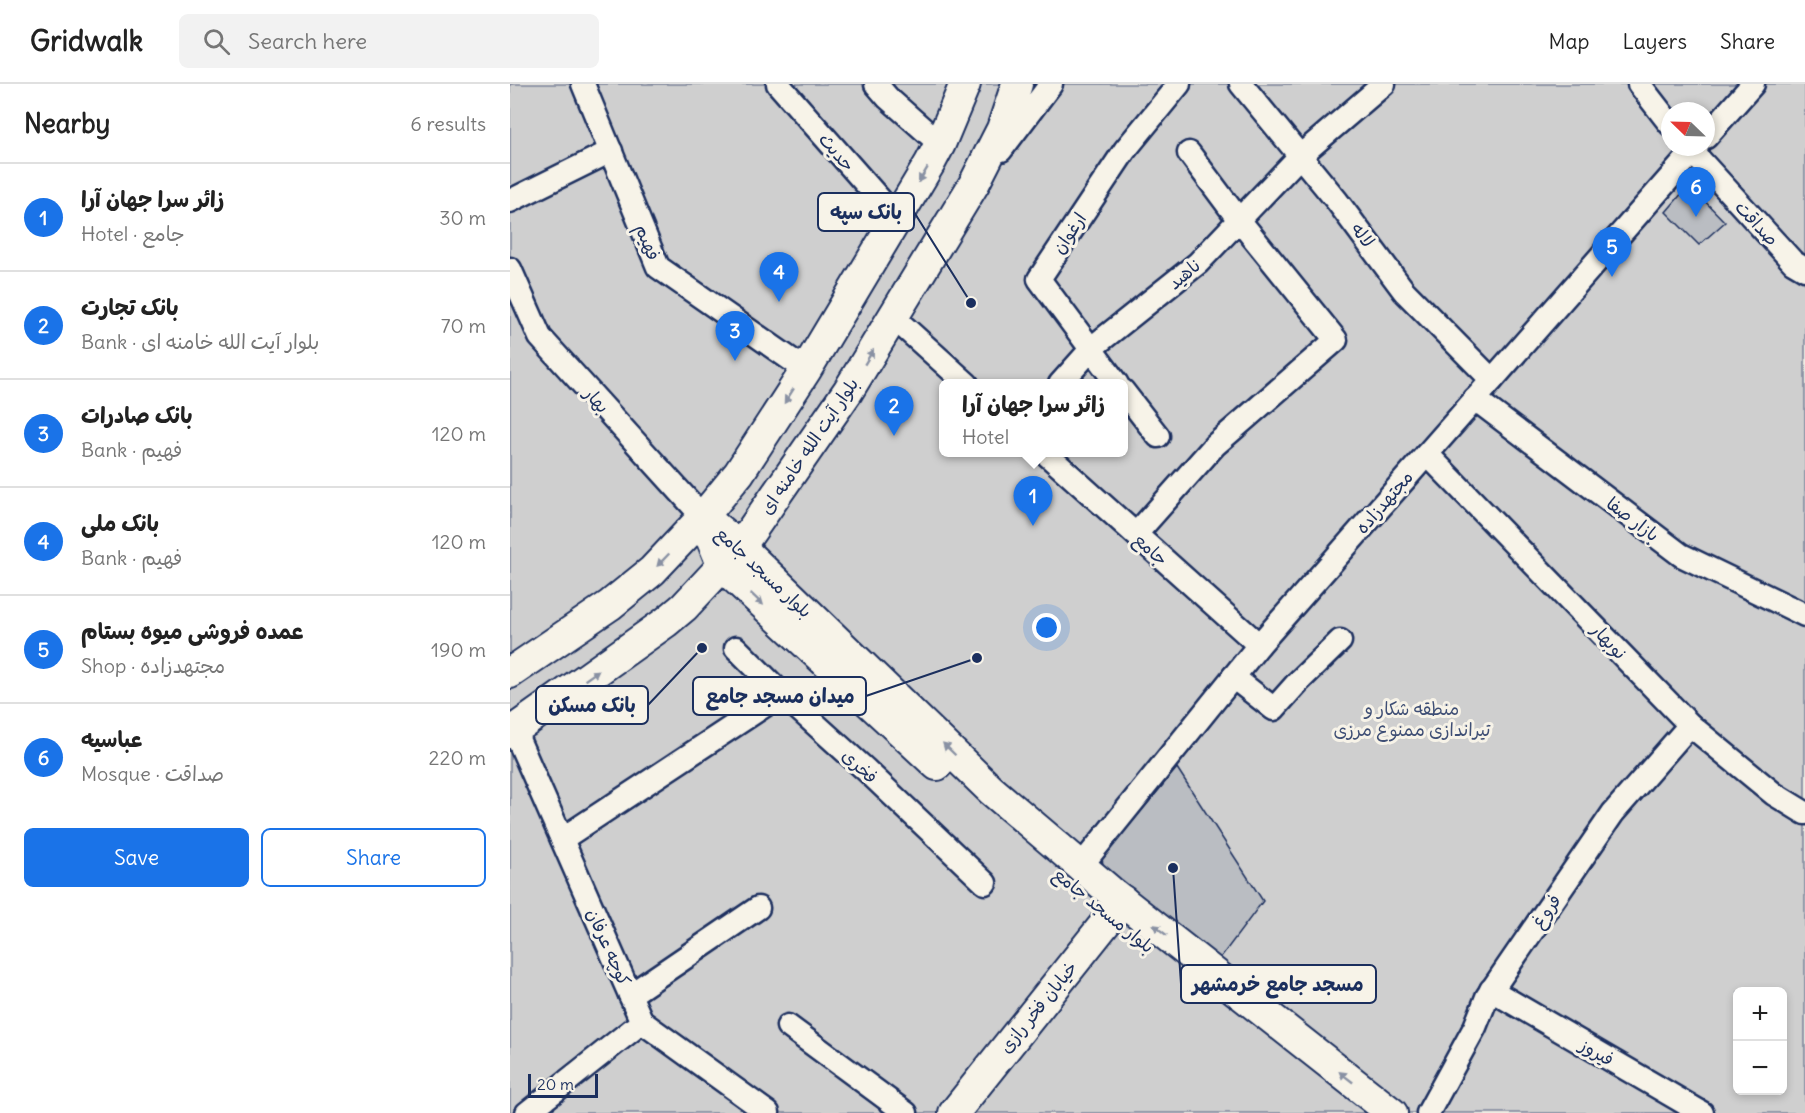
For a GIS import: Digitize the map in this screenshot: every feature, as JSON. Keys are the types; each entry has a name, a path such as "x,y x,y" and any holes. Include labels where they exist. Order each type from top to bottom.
{"main road":[{"path":"510,673 610,605 652,571 703,517 740,473 806,370 897,219 940,144 965,84"},
{"name":"بلوار آیت الله خامنه ای","path":"512,731 666,622 731,557 848,391 974,184 1002,129 1017,84"},
{"name":"بلوار مسجد جامع","path":"703,517 731,557 990,815 1392,1113"},
{"name":"بلوار مسجد جامع","path":"731,557 991,790 1081,866 1117,909 1360,1113"},
{"name":"خیابان فخر رازی","path":"954,1113 1117,909"}],"street":[{"name":"فهیم","path":"584,84 658,267 806,370"},
{"name":"حدیث","path":"778,84 897,219"},
{"path":"876,84 888,98 940,144"},
{"path":"974,184 1051,84"},
{"name":"ارغوان","path":"1113,379 1039,279 1125,150 1179,84"},
{"name":"لاله","path":"1241,84 1300,156 1404,291 1492,380"},
{"name":"ناهید","path":"1064,379 1090,350 1198,263 1300,156 1384,84"},
{"path":"1639,84 1661,112"},
{"name":"مجتهدزاده","path":"1715,125 1753,84"},
{"path":"510,201 611,151"},
{"path":"1136,534 1215,445 1336,340 1239,220 1189,153"},
{"name":"مجتهدزاده","path":"1081,866 1259,645 1687,156"},
{"name":"صداقت","path":"1704,156 1793,262 1805,269"},
{"name":"بهار","path":"510,269 540,337 703,517"},
{"path":"893,317 961,379"},
{"path":"1128,397 1158,436"},
{"name":"بازار صفا","path":"1475,399 1681,555 1805,615"},
{"name":"نوبهار","path":"1426,454 1690,725 1774,794 1805,813"},
{"name":"جامع","path":"1049,457 1259,645"},
{"path":"1233,676 1274,709 1340,641"},
{"name":"فخری","path":"736,648 782,694 985,883"},
{"path":"562,839 782,694"},
{"name":"فروغ","path":"1428,1113 1475,1027 1491,990 1613,813 1690,725"},
{"name":"کوچه عرفان","path":"512,731 642,1022"},
{"path":"630,995 758,908"},
{"name":"فیروز","path":"1491,990 1702,1113"},
{"path":"527,1113 642,1022 754,1109"},
{"path":"788,1026 906,1113"}],"green space":[{"name":"منطقه شکار و تیراندازی ممنوع مرزی","path":"510,84 1805,84 1805,1113 510,1113"}],"building":[{"path":"1689,185 1725,222 1699,245 1666,212"},
{"path":"1177,768 1263,901 1215,965 1105,878 1102,858"}],"place":[{"name":"عباسیه","path":"1696,217"},
{"name":"عمده فروشی میوه بستام","path":"1612,277"},
{"name":"بانک ملی","path":"779,302"},
{"name":"بانک سپه","path":"971,303"},
{"name":"بانک صادرات","path":"735,361"},
{"name":"بانک تجارت","path":"894,436"},
{"name":"زائر سرا جهان آرا","path":"1033,526"},
{"name":"بانک مسکن","path":"702,648"},
{"name":"میدان مسجد جامع","path":"977,658"},
{"name":"مسجد جامع خرمشهر","path":"1173,868"}]}
